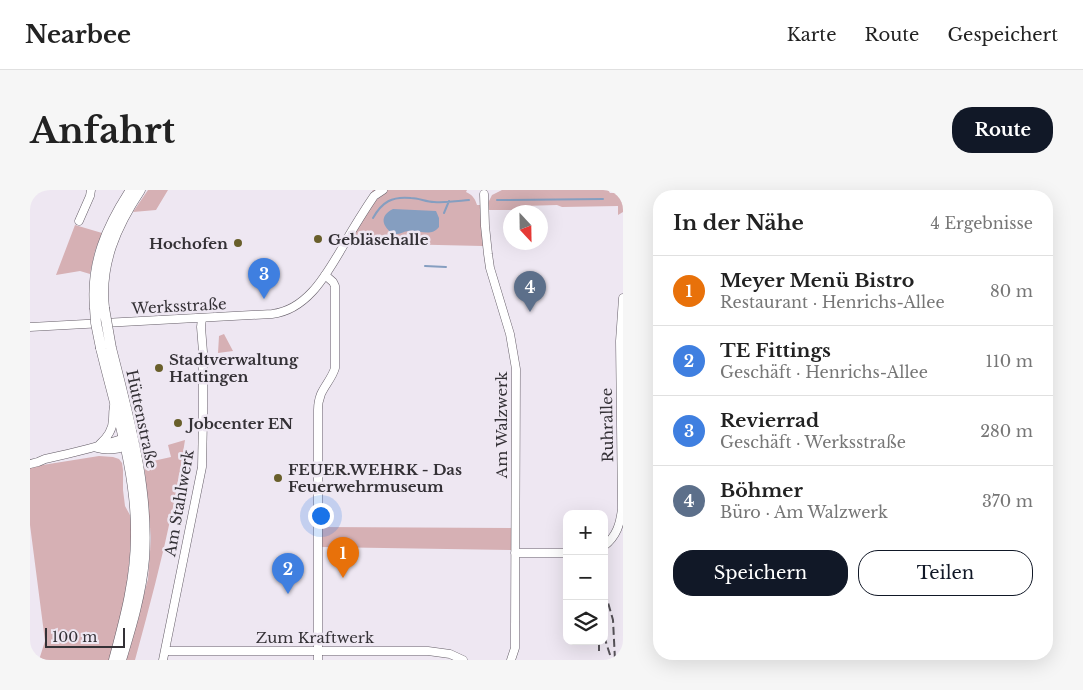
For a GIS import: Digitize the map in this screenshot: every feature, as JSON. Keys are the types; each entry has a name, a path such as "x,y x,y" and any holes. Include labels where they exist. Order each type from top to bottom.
{"main road":[{"name":"Hüttenstraße","path":"99,308 94,296 96,269 101,248 112,221 131,190"},
{"name":"Hüttenstraße","path":"121,660 137,604 144,560 145,538 142,491 106,348 96,324 103,296 104,270 110,248 118,228 140,190"},
{"name":"Hüttenstraße","path":"106,348 114,402 129,441 136,535 129,603 114,660"}],"street":[{"path":"79,221 91,190"},
{"name":"Werksstraße","path":"32,328 272,314 286,311 303,300 325,276 368,204 374,196 383,190"},
{"name":"Am Walzwerk","path":"484,191 488,254 510,334 516,369 515,648 512,660"},
{"path":"318,660 318,410 322,392 336,368 335,286 325,276"},
{"name":"Ruhrallee","path":"608,543 618,529 622,508 620,340 623,298"},
{"name":"Am Stahlwerk","path":"164,660 202,467 202,318"},
{"path":"96,448 112,430 114,402"},
{"path":"30,464 96,448 104,450 129,441"},
{"path":"30,459 38,457 45,459"},
{"path":"515,553 563,553"},
{"name":"Zum Kraftwerk","path":"165,651 231,656 318,650 428,651 450,654 464,660"}],"shaded area":[{"path":"148,190 168,190 156,210 133,212"},
{"path":"373,190 467,190 466,192 473,197 477,205 487,205 492,195 502,190 608,190 610,193 623,195 623,212 618,215 618,206 503,205 503,210 482,210 483,246 340,244"},
{"path":"75,225 102,233 95,251 90,274 80,271 56,275"},
{"path":"224,334 233,351 218,353 219,336"},
{"path":"185,440 170,523 157,578 135,660 126,660 148,579 151,538 144,463 171,457 168,445"},
{"path":"99,456 113,457 119,459 122,463 125,506 131,517 132,536 124,611 109,660 39,660 45,641 30,525 30,467"},
{"path":"321,527 512,528 512,550 321,547"}],"water":[{"path":"393,209 436,211 439,218 439,227 428,233 406,231 393,234 386,228 384,218"}],"waterway":[{"path":"373,218 384,204 398,198 414,198 438,202 469,200"},
{"path":"497,200 603,199"},
{"path":"444,213 449,201"},
{"path":"425,266 446,267"}],"railway":[{"path":"607,600 613,620 615,660"},
{"path":"599,645 599,651"},
{"path":"607,645 611,658"}],"place":[{"name":"Gebläsehalle","path":"318,239"},
{"name":"Hochofen","path":"238,243"},
{"name":"Revierrad","path":"264,299"},
{"name":"Böhmer","path":"530,312"},
{"name":"Stadtverwaltung Hattingen","path":"159,368"},
{"name":"Jobcenter EN","path":"178,423"},
{"name":"FEUER.WEHRK - Das Feuerwehrmuseum","path":"278,478"},
{"name":"Meyer Menü Bistro","path":"343,578"},
{"name":"TE Fittings","path":"288,594"}]}
